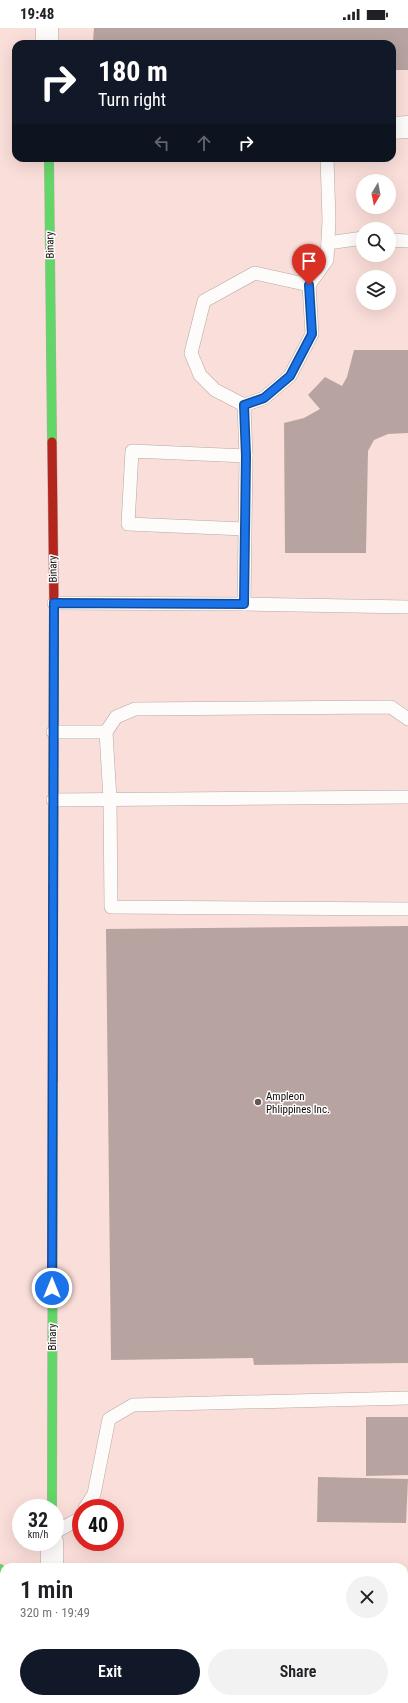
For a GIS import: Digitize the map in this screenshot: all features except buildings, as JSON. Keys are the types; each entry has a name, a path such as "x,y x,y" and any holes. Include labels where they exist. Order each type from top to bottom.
{"street":[{"path":"47,28 47,40"},
{"path":"396,128 408,127"},
{"name":"Binary","path":"49,162 54,603 52,1499"},
{"path":"52,1551 52,1563"}],"lane":[{"path":"309,285 255,273 204,301 191,353 200,375 215,390 244,405 264,398 290,376 312,334 309,285 327,260 327,162"},
{"path":"328,243 356,239"},
{"path":"396,240 408,241"},
{"path":"244,405 246,456 244,604"},
{"path":"244,529 128,524 132,451 246,456"},
{"path":"54,603 408,607"},
{"path":"408,719 390,706 135,709 116,717 106,732 110,799 111,907 408,909"},
{"path":"53,732 106,732"},
{"path":"53,800 408,797"},
{"path":"91,1499 94,1494 109,1419 133,1405 408,1398"}],"shaded area":[{"path":"0,28 408,28 408,1563 0,1563"}],"traffic: fast":[{"path":"49,162 52,442"},
{"path":"53,885 54,609"},
{"path":"52,1499 53,1081"}],"traffic: jam":[{"path":"52,442 54,609"},
{"path":"53,885 53,1081"}],"place":[{"name":"Ampleon Phlippines Inc.","path":"258,1102"}],"route":[{"path":"52,1288 54,603 244,604 246,456 244,405 264,398 290,376 312,334 309,285"}]}
